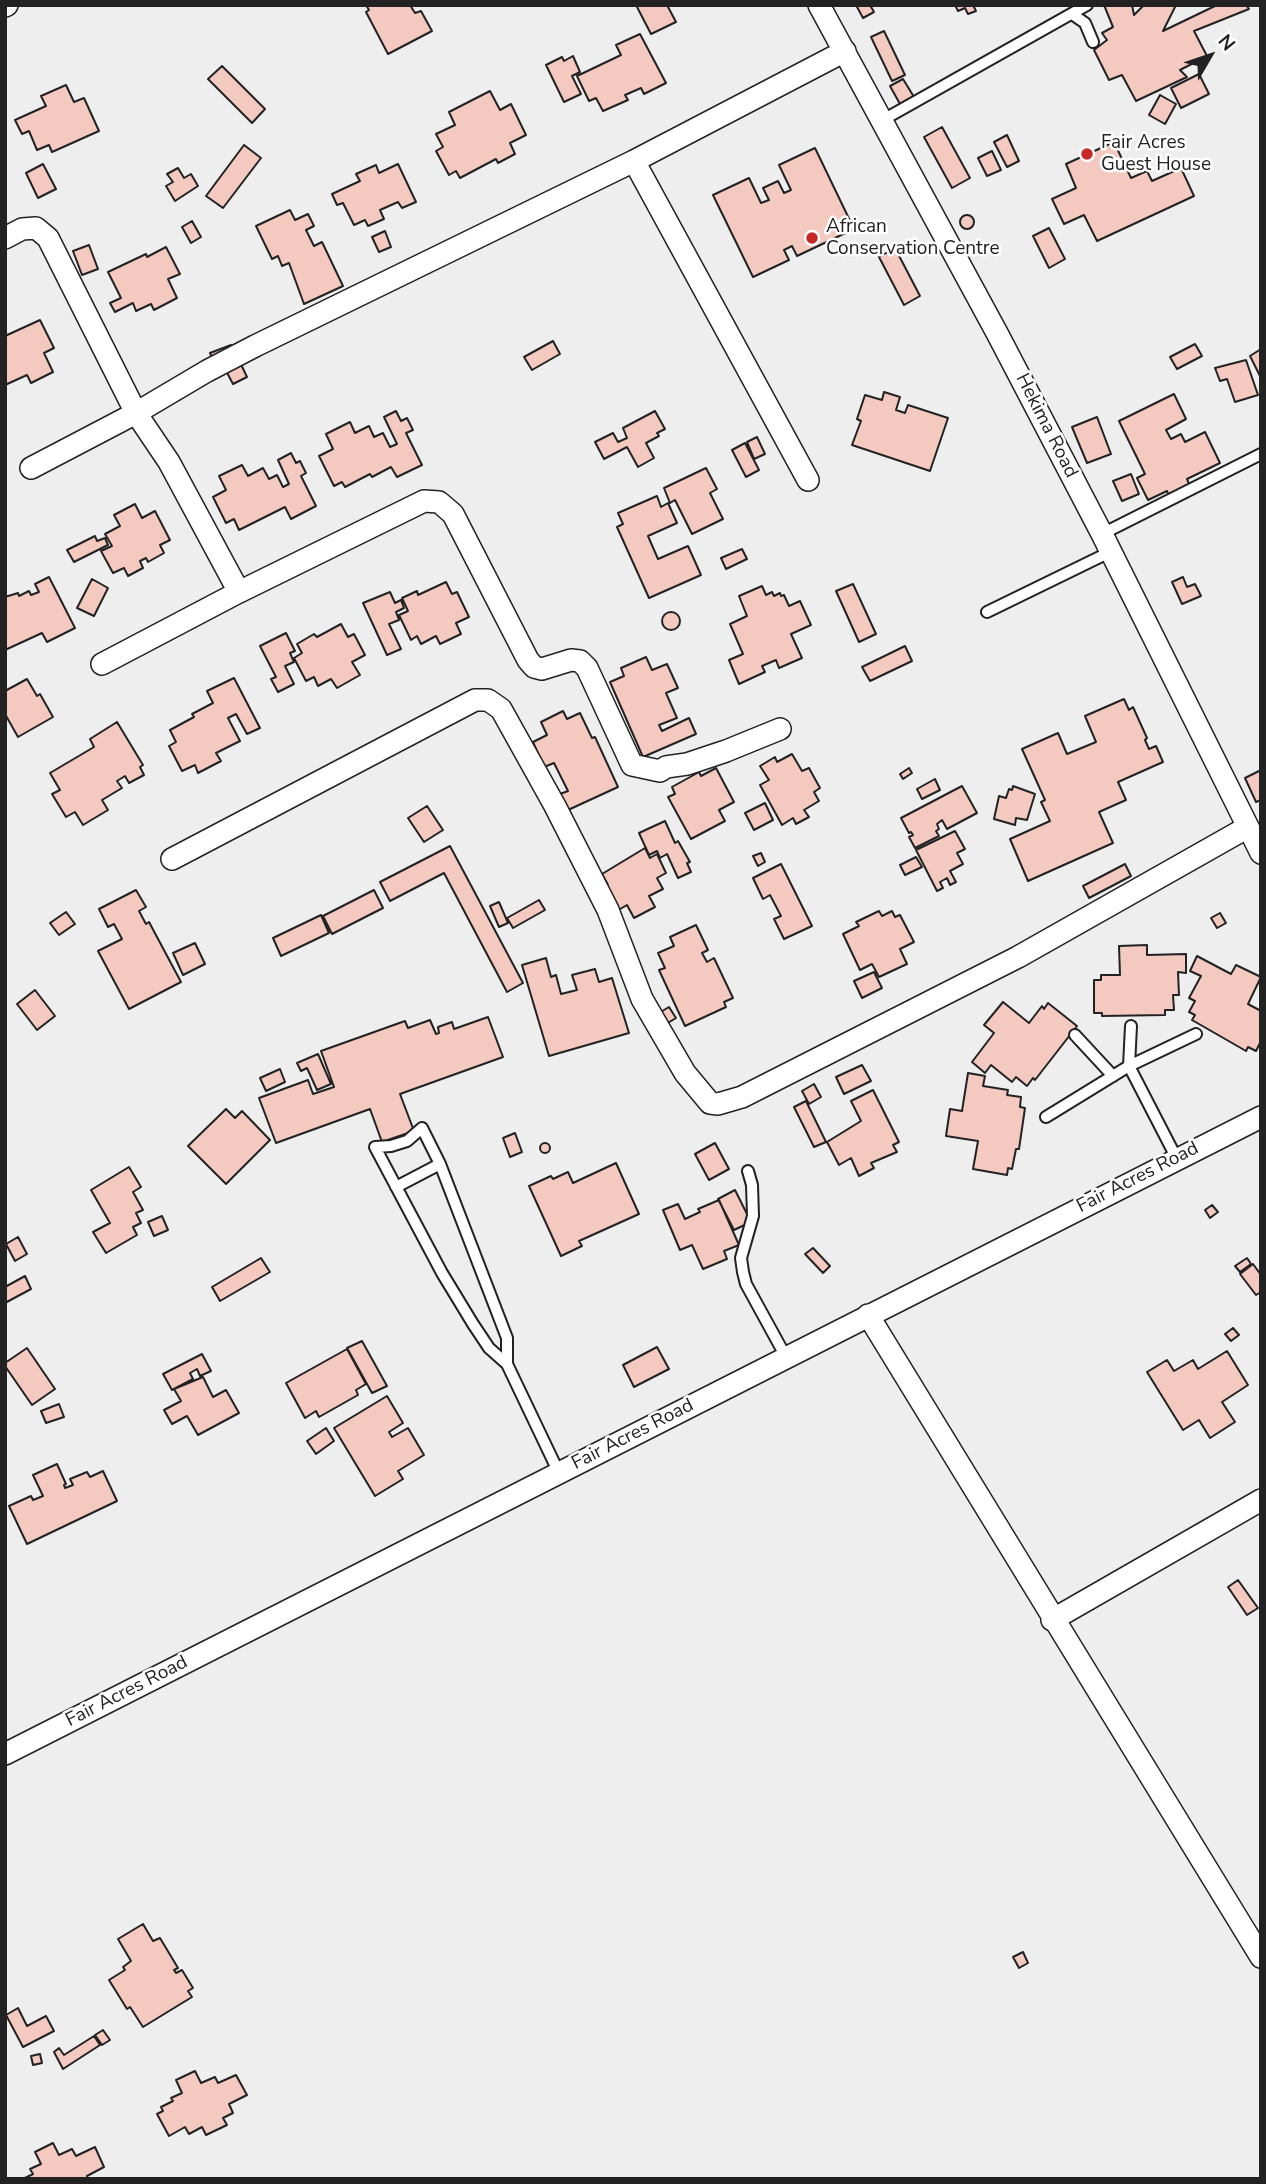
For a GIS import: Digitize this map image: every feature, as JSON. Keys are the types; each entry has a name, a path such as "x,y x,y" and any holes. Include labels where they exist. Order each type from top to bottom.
{"street":[{"name":"Hekima Road","path":"820,5 997,333 1106,543 1261,853"},
{"path":"31,468 267,340 634,161 845,51"},
{"path":"634,161 808,480"},
{"path":"5,238 22,229 36,228 48,238 136,413 169,462 239,592"},
{"path":"102,664 239,592 424,501 439,502 453,514 528,660 534,667 542,669 571,660 580,661 592,678 632,765 660,771 726,751 780,729"},
{"path":"172,859 475,700 488,701 501,709 561,817 608,910 642,999 685,1073 710,1103 718,1104 742,1097 1018,957 1248,827"},
{"name":"Fair Acres Road","path":"5,1754 1261,1116"},
{"path":"868,1315 1052,1620 1261,1957"},
{"path":"1052,1620 1261,1500"}],"lane":[{"path":"881,121 1087,5"},
{"path":"1072,14 1085,23 1093,42"},
{"path":"987,612 1261,454"},
{"path":"1131,1026 1129,1066 1177,1159"},
{"path":"1046,1116 1129,1066 1196,1034"},
{"path":"1075,1035 1113,1076"},
{"path":"507,1364 507,1338 440,1164 422,1128 407,1141 375,1147 442,1273 473,1324 489,1348 507,1364 559,1473"},
{"path":"396,1187 440,1164"},
{"path":"748,1171 752,1185 753,1216 741,1258 743,1272 746,1284 786,1357"}],"shaded area":[{"path":"5,5 1261,5 1261,2179 5,2179"}],"building":[{"path":"366,5 410,5 415,13 421,11 432,31 388,54 366,12 369,10"},
{"path":"636,5 667,5 676,22 651,34"},
{"path":"856,5 870,5 874,12 863,18"},
{"path":"955,5 973,5 976,11 968,14 965,8 958,11"},
{"path":"1104,5 1132,5 1134,15 1144,5 1176,5 1163,31 1217,5 1246,5 1249,9 1194,31 1207,56 1180,70 1187,77 1136,101 1122,75 1109,80 1094,50 1107,40 1102,33 1113,27"},
{"path":"884,31 905,75 892,81 871,37"},
{"path":"640,34 666,83 644,94 641,88 625,95 628,100 603,111 596,98 589,101 577,76 621,55 616,45"},
{"path":"573,56 580,72 572,76 581,94 564,102 546,65 562,57 564,61"},
{"path":"222,66 265,109 252,123 208,79"},
{"path":"1199,74 1209,94 1181,108 1171,88"},
{"path":"903,79 914,97 900,104 890,86"},
{"path":"66,85 74,102 84,98 99,131 52,152 49,145 37,150 29,131 22,134 15,120 46,106 41,96"},
{"path":"490,91 500,110 511,104 526,135 510,143 515,154 498,163 496,159 460,178 456,171 449,175 436,151 443,147 436,134 455,125 449,112"},
{"path":"1160,95 1176,104 1165,124 1149,115"},
{"path":"942,127 970,178 952,188 924,137"},
{"path":"1007,135 1019,161 1007,167 994,142"},
{"path":"1114,142 1131,178 1147,171 1152,181 1181,168 1194,196 1097,241 1084,215 1064,224 1052,199 1076,188 1066,164"},
{"path":"244,145 261,158 223,208 206,196"},
{"path":"815,148 854,229 797,256 792,246 784,250 789,260 753,277 713,195 749,178 761,203 769,200 763,188 778,181 784,193 791,190 779,165"},
{"path":"992,151 1001,170 987,176 978,158"},
{"path":"43,164 56,189 38,198 26,173"},
{"path":"398,164 416,202 402,208 398,202 380,210 384,219 368,226 365,220 354,225 343,203 337,205 332,194 360,181 356,174 376,165 379,173"},
{"path":"178,168 184,178 191,174 198,186 175,201 166,186 173,182 167,174"},
{"path":"290,210 295,220 308,214 314,226 306,230 314,246 322,242 343,286 304,304 289,263 282,266 278,256 272,259 256,226"},
{"path":"967,215 972,217 972,227 967,229 962,227 960,222 962,217"},
{"path":"192,221 201,237 191,243 182,227"},
{"path":"1049,228 1065,259 1049,268 1033,236"},
{"path":"385,231 391,247 379,252 372,237"},
{"path":"89,245 98,269 82,275 73,251"},
{"path":"166,247 180,274 168,279 177,298 154,310 151,304 136,311 133,303 115,312 110,303 121,298 108,272"},
{"path":"895,248 920,296 904,305 879,257"},
{"path":"40,320 54,348 44,353 53,372 31,383 27,375 5,385 5,336"},
{"path":"553,341 560,354 532,370 524,357"},
{"path":"1195,344 1202,356 1177,369 1170,357"},
{"path":"231,345 236,355 215,364 210,353"},
{"path":"1261,349 1261,378 1250,356"},
{"path":"238,358 247,377 233,384 223,365"},
{"path":"1246,360 1258,395 1235,402 1227,379 1220,381 1215,368"},
{"path":"884,392 900,397 896,410 905,413 908,405 948,418 930,471 852,445 861,421 857,419 865,395 882,400"},
{"path":"1174,394 1186,419 1166,430 1171,439 1181,434 1185,442 1205,432 1220,463 1187,479 1190,486 1169,496 1167,491 1148,500 1137,478 1145,474 1119,421"},
{"path":"396,411 401,421 407,418 413,430 406,433 422,465 397,477 391,467 345,487 342,482 334,486 319,456 333,449 326,434 350,422 355,433 369,426 374,437 383,433 390,447 397,444 384,417"},
{"path":"655,411 665,429 646,443 654,458 638,467 627,447 604,459 595,442 613,433 618,442 627,438 623,428"},
{"path":"1097,417 1111,454 1087,463 1072,427"},
{"path":"757,437 765,454 754,459 747,442"},
{"path":"745,443 759,470 746,477 732,450"},
{"path":"291,453 296,463 300,461 306,473 301,476 316,506 291,519 285,507 239,530 234,519 226,523 213,497 226,490 219,476 242,465 248,476 263,468 269,479 277,475 283,487 289,484 278,460"},
{"path":"706,468 717,489 710,493 723,519 692,534 675,500 670,503 664,488"},
{"path":"1131,474 1139,494 1122,501 1113,481"},
{"path":"657,496 661,507 668,503 677,523 648,536 658,559 688,546 701,575 649,598 617,527 623,524 618,513"},
{"path":"135,504 142,518 155,511 170,540 160,545 164,553 148,562 146,558 140,561 143,568 128,576 124,568 113,573 101,551 112,546 105,534 120,526 114,515"},
{"path":"95,536 97,541 105,538 108,545 74,562 67,550"},
{"path":"742,549 747,559 726,569 721,558"},
{"path":"49,577 75,628 47,642 42,633 5,650 5,597 18,593 19,596 29,591 31,595 39,592 35,584"},
{"path":"1183,577 1187,587 1195,584 1201,596 1182,604 1172,582"},
{"path":"92,579 108,588 94,616 77,608"},
{"path":"446,582 452,594 457,592 469,617 456,623 461,634 440,644 436,636 421,644 417,636 411,640 399,615 408,611 402,598 417,591 418,595"},
{"path":"853,584 876,634 859,642 836,591"},
{"path":"762,586 766,595 772,592 774,596 780,593 781,596 784,595 789,606 800,601 811,625 791,634 802,658 779,668 776,660 762,666 765,672 739,684 729,660 743,654 730,624 747,616 739,596"},
{"path":"390,592 395,603 401,600 404,608 396,612 399,620 389,624 401,649 387,655 363,603"},
{"path":"671,612 677,615 680,621 677,627 671,630 665,627 662,621 665,615"},
{"path":"341,624 348,637 354,634 365,655 352,662 360,675 337,688 331,679 318,686 314,677 306,681 294,658 302,653 297,644"},
{"path":"286,633 295,651 290,653 294,662 285,666 294,684 278,692 271,679 276,677 260,646"},
{"path":"905,646 912,661 870,681 862,667"},
{"path":"646,657 652,670 667,664 678,688 666,693 677,718 659,725 662,731 689,718 696,734 643,757 610,682 624,676 621,668"},
{"path":"234,678 260,728 247,734 236,714 228,718 240,741 216,753 221,761 198,773 195,765 182,771 169,746 176,742 170,730 213,703 207,691"},
{"path":"27,679 37,696 40,694 53,717 18,737 5,714 5,691"},
{"path":"1124,699 1129,710 1133,707 1149,749 1156,746 1163,762 1118,782 1126,800 1099,812 1113,843 1028,881 1010,839 1050,821 1041,802 1045,800 1022,749 1058,733 1067,754 1096,742 1085,716"},
{"path":"563,711 567,719 580,713 592,738 595,737 618,787 568,810 560,794 568,791 554,763 544,767 533,742 547,735 541,722"},
{"path":"117,722 143,765 140,767 144,775 129,783 125,776 117,781 122,788 102,800 108,810 83,825 75,812 66,817 52,794 60,790 50,773 94,747 90,739"},
{"path":"792,754 802,771 809,768 820,788 814,792 819,801 804,810 809,817 796,824 793,818 782,825 760,785 769,780 760,766 775,757 777,762"},
{"path":"716,768 734,802 719,810 725,821 691,839 668,797 675,794 672,787 699,772 701,776"},
{"path":"909,768 912,773 903,779 900,774"},
{"path":"1261,770 1261,800 1256,802 1245,778"},
{"path":"935,779 940,790 922,799 917,789"},
{"path":"962,786 977,813 947,829 942,820 937,824 939,829 936,831 939,836 915,848 909,837 913,835 909,833 901,818"},
{"path":"1013,786 1035,794 1027,820 1016,818 1015,825 994,819 999,796 1006,798"},
{"path":"765,803 773,820 754,830 745,813"},
{"path":"427,806 443,830 424,842 408,818"},
{"path":"665,821 675,843 678,841 690,862 687,863 691,872 678,878 667,854 660,858 657,851 649,855 639,833"},
{"path":"955,831 965,849 957,853 963,864 950,871 956,882 950,885 947,878 940,882 943,888 937,891 916,850"},
{"path":"450,846 523,983 507,992 444,873 390,901 380,882"},
{"path":"645,848 650,858 657,854 666,873 657,878 663,889 649,896 655,907 634,918 627,905 615,912 601,888 608,885 602,874"},
{"path":"761,853 765,862 758,866 753,856"},
{"path":"916,857 922,867 905,875 900,865"},
{"path":"781,864 812,926 784,939 774,919 781,916 770,895 763,899 753,878"},
{"path":"1125,864 1131,876 1089,898 1083,886"},
{"path":"136,890 146,907 139,911 146,924 149,922 181,982 129,1009 98,951 122,939 114,924 108,927 99,909"},
{"path":"374,890 383,908 332,934 323,916"},
{"path":"539,900 545,910 513,928 507,918"},
{"path":"499,902 508,923 499,927 490,906"},
{"path":"879,911 882,916 892,911 895,917 900,915 914,942 900,949 907,964 879,977 872,964 860,970 843,934 859,926 856,922"},
{"path":"66,912 75,924 59,935 50,923"},
{"path":"1220,913 1226,923 1217,928 1211,918"},
{"path":"321,915 329,933 281,956 273,938"},
{"path":"696,925 708,950 702,953 707,962 714,958 733,998 724,1002 726,1007 685,1026 659,970 665,968 658,953 674,946 670,937"},
{"path":"195,943 205,964 183,975 173,953"},
{"path":"1147,945 1147,955 1186,954 1186,973 1178,972 1179,995 1173,995 1174,1010 1165,1010 1165,1015 1102,1016 1102,1013 1094,1013 1094,980 1101,980 1101,975 1120,975 1119,946"},
{"path":"1197,956 1231,974 1236,965 1261,977 1248,1004 1261,1011 1261,1041 1256,1051 1248,1047 1246,1051 1192,1020 1195,1015 1189,1012 1195,1001 1189,998 1201,976 1190,971"},
{"path":"546,958 551,977 556,975 561,994 577,990 572,975 595,969 599,982 612,978 629,1033 549,1056 522,965"},
{"path":"874,972 882,988 862,998 854,981"},
{"path":"35,990 55,1016 37,1030 17,1004"},
{"path":"1003,1002 1029,1023 1042,1006 1044,1009 1048,1003 1077,1026 1035,1080 1033,1078 1027,1086 1016,1077 1012,1082 991,1065 985,1073 972,1062 994,1033 984,1025"},
{"path":"669,1007 676,1018 666,1024 659,1013"},
{"path":"488,1017 503,1057 400,1094 414,1131 382,1142 370,1109 276,1143 259,1098 308,1080 313,1094 334,1087 321,1051 405,1021 408,1028 430,1020 436,1034 439,1033 438,1027 452,1022 454,1029"},
{"path":"318,1054 331,1084 317,1090 307,1068 301,1071 297,1063"},
{"path":"862,1065 871,1081 844,1094 836,1077"},
{"path":"280,1069 285,1082 266,1091 260,1078"},
{"path":"968,1073 985,1076 983,1086 1008,1090 1007,1095 1021,1097 1020,1107 1025,1108 1019,1149 1016,1149 1012,1169 1008,1168 1007,1175 973,1169 978,1141 946,1136 950,1109 962,1111"},
{"path":"814,1084 821,1097 809,1104 802,1091"},
{"path":"873,1090 899,1142 893,1145 897,1152 871,1163 874,1168 859,1176 851,1158 839,1165 827,1142 861,1121 851,1101"},
{"path":"806,1101 826,1142 814,1147 794,1107"},
{"path":"226,1109 235,1118 242,1111 270,1140 226,1184 188,1146"},
{"path":"515,1133 522,1152 510,1157 503,1138"},
{"path":"545,1143 549,1144 549,1152 545,1153 541,1152 540,1148 541,1144"},
{"path":"715,1143 729,1169 709,1180 695,1154"},
{"path":"616,1163 639,1214 579,1241 582,1246 561,1256 529,1186 568,1172 573,1183"},
{"path":"129,1167 141,1187 133,1192 143,1210 136,1213 141,1223 133,1227 137,1235 106,1253 93,1232 110,1223 91,1190"},
{"path":"735,1190 751,1222 734,1230 718,1199"},
{"path":"719,1200 739,1245 724,1251 727,1259 703,1269 692,1245 680,1250 663,1210 678,1204 685,1219 700,1212 698,1209"},
{"path":"1212,1205 1218,1212 1210,1218 1205,1210"},
{"path":"162,1216 168,1230 154,1236 148,1222"},
{"path":"18,1237 27,1254 15,1261 6,1244"},
{"path":"813,1248 830,1266 823,1273 805,1254"},
{"path":"261,1258 270,1272 220,1301 212,1287"},
{"path":"1247,1258 1251,1264 1240,1272 1235,1266"},
{"path":"1253,1264 1261,1275 1261,1292 1256,1295 1240,1274"},
{"path":"25,1276 31,1289 5,1303 5,1287"},
{"path":"1233,1328 1239,1335 1231,1341 1225,1334"},
{"path":"362,1341 387,1386 372,1393 347,1348"},
{"path":"657,1347 669,1369 634,1387 623,1365"},
{"path":"27,1348 55,1389 32,1405 5,1366 5,1363"},
{"path":"347,1349 366,1384 356,1390 358,1395 319,1417 316,1411 305,1418 286,1383"},
{"path":"1227,1351 1248,1385 1222,1402 1235,1422 1210,1438 1199,1420 1183,1430 1147,1372 1167,1360 1174,1371 1193,1360 1198,1369"},
{"path":"202,1354 211,1371 200,1376 197,1369 190,1373 193,1379 172,1390 163,1374"},
{"path":"203,1377 213,1397 226,1390 239,1413 198,1435 187,1416 172,1424 164,1410 181,1401 174,1389"},
{"path":"387,1396 403,1423 389,1432 392,1437 408,1428 424,1455 398,1471 403,1479 375,1496 334,1428"},
{"path":"59,1404 64,1417 46,1423 41,1411"},
{"path":"326,1428 334,1441 316,1454 307,1441"},
{"path":"57,1464 66,1484 65,1488 73,1485 70,1479 87,1472 90,1477 103,1471 117,1501 27,1544 9,1506 31,1496 33,1500 43,1496 33,1475"},
{"path":"1238,1580 1258,1608 1247,1615 1228,1587"},
{"path":"143,1924 153,1941 160,1938 178,1968 174,1970 176,1973 182,1970 193,1988 188,1991 192,1997 143,2027 130,2007 127,2009 109,1980 125,1970 123,1967 131,1961 118,1939"},
{"path":"1023,1952 1028,1963 1019,1968 1013,1957"},
{"path":"18,2008 27,2026 46,2016 54,2031 23,2047 6,2015"},
{"path":"103,2030 110,2040 102,2045 95,2035"},
{"path":"94,2036 100,2045 63,2069 54,2052 59,2048 64,2055"},
{"path":"40,2054 42,2063 33,2065 31,2056"},
{"path":"195,2071 201,2083 215,2077 218,2083 236,2075 247,2095 229,2104 233,2113 223,2118 227,2125 206,2135 202,2127 189,2134 185,2127 169,2136 157,2114 163,2111 161,2107 173,2101 171,2098 182,2093 176,2080"},
{"path":"53,2143 59,2155 72,2149 76,2156 95,2147 104,2167 87,2176 88,2179 23,2179 33,2174 30,2169 41,2164 35,2152"}],"place":[{"name":"Fair Acres Guest House","path":"1087,154"},
{"name":"African Conservation Centre","path":"812,238"}]}
